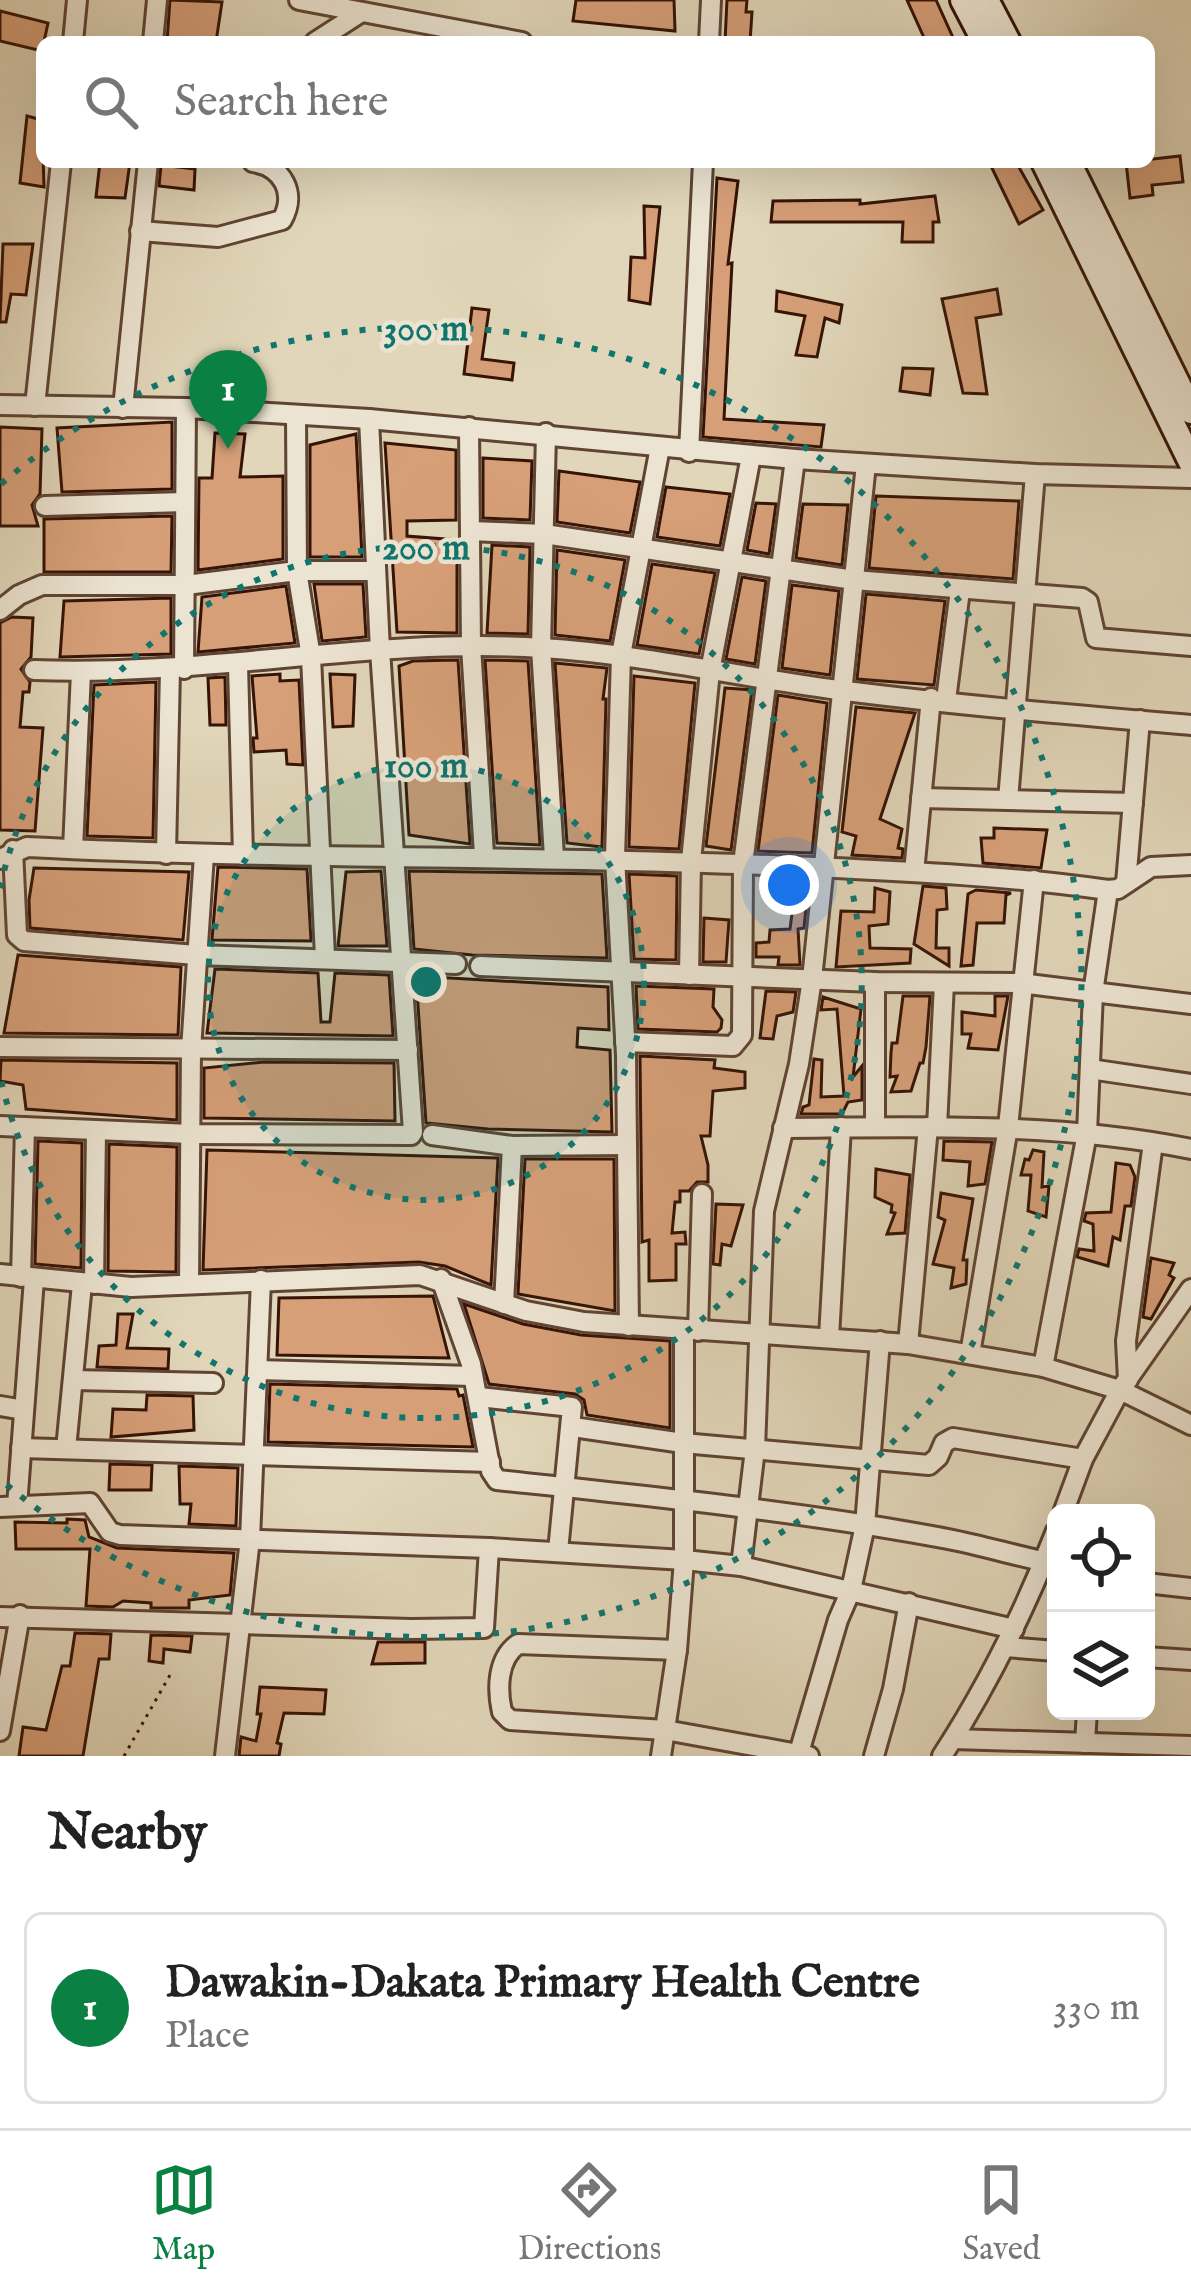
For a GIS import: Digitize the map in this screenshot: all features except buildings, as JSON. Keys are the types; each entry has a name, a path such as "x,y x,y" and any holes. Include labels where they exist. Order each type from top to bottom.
{"main road":[{"path":"963,0 983,36"},
{"path":"986,0 1005,36"},
{"path":"1047,168 1191,462"},
{"path":"1071,168 1191,411"}],"street":[{"path":"74,36 77,0"},
{"path":"154,36 157,0"},
{"path":"299,0 488,36"},
{"path":"709,36 711,0"},
{"path":"324,36 360,13"},
{"path":"35,406 60,168"},
{"path":"123,408 147,168"},
{"path":"140,231 218,237 282,220 288,209 282,175 274,168"},
{"path":"689,452 703,168"},
{"path":"0,405 187,408 369,419 795,460 1191,478"},
{"path":"166,854 186,586 187,408"},
{"path":"296,415 297,571 311,657 325,957"},
{"path":"0,1126 191,1134 411,1135 415,1126 380,650 369,419"},
{"path":"469,427 471,646 484,855"},
{"path":"546,433 541,648 554,857"},
{"path":"629,1326 630,1201 615,858 621,655 660,448"},
{"path":"689,975 691,862 710,671 751,456"},
{"path":"625,1042 733,1046 742,1035 743,864 795,460"},
{"path":"741,1566 755,1449 764,1211 799,1064 812,979 866,464"},
{"path":"1008,800 1034,474"},
{"path":"45,506 185,502"},
{"path":"470,531 544,534 854,580 1086,598 1092,633 1102,640 1191,646"},
{"path":"0,610 42,585 186,586 297,571 375,571"},
{"path":"914,872 921,798 960,590"},
{"path":"34,670 177,669 380,650 541,648 621,655 843,691 1191,724"},
{"path":"238,665 243,856"},
{"path":"73,849 81,672"},
{"path":"1043,1367 1088,1132 1093,993 1132,803 1140,720"},
{"path":"921,798 1132,803"},
{"path":"456,964 196,955 20,939 6,855 27,847 243,856 615,858 1117,886 1151,867 1191,865"},
{"path":"189,1284 191,1050 204,855"},
{"path":"970,1354 1008,1127 1034,880"},
{"path":"480,966 1021,983 1191,1004"},
{"path":"875,982 875,1127"},
{"path":"908,1344 944,983"},
{"path":"0,1047 408,1050"},
{"path":"1090,1069 1191,1084"},
{"path":"25,1127 24,1410 9,1507 90,1503 110,1532 120,1535 558,1551 741,1566 1014,1629"},
{"path":"829,1337 841,1127"},
{"path":"783,1128 1008,1127 1088,1132 1191,1150"},
{"path":"66,1449 88,1284 96,1130"},
{"path":"432,1136 512,1146 625,1145"},
{"path":"1124,1385 1153,1143"},
{"path":"504,1304 512,1146"},
{"path":"662,1756 684,1560 683,1443 702,1194"},
{"path":"0,1274 88,1284 420,1275 504,1304 584,1322 880,1341 1043,1367 1124,1385 1191,1425"},
{"path":"441,1279 479,1397 497,1480 748,1507 952,1540 1047,1562"},
{"path":"225,1756 250,1540 261,1280"},
{"path":"1066,1504 1083,1459 1124,1385 1191,1289"},
{"path":"677,1649 518,1645 509,1651 500,1674 502,1712 510,1720 665,1730 802,1755 838,1620 851,1590 865,1525 880,1341"},
{"path":"258,1370 473,1376"},
{"path":"73,1380 213,1383"},
{"path":"479,1397 574,1410 558,1551"},
{"path":"0,1406 24,1410"},
{"path":"573,1427 683,1443 929,1465 944,1442 953,1438 1083,1459"},
{"path":"21,1448 490,1462"},
{"path":"0,1731 10,1616 484,1628 488,1548"},
{"path":"948,1748 1047,1568"},
{"path":"1155,1583 1191,1588"},
{"path":"874,1756 893,1690 909,1603"},
{"path":"1005,1647 1047,1650"},
{"path":"1155,1658 1191,1660"},
{"path":"1085,1743 1086,1720"},
{"path":"948,1748 1085,1743 1112,1750 1191,1746"}],"path":[{"path":"124,1756 170,1676"}],"place":[{"name":"Dawakin-Dakata Primary Health Centre","path":"228,449"}]}
